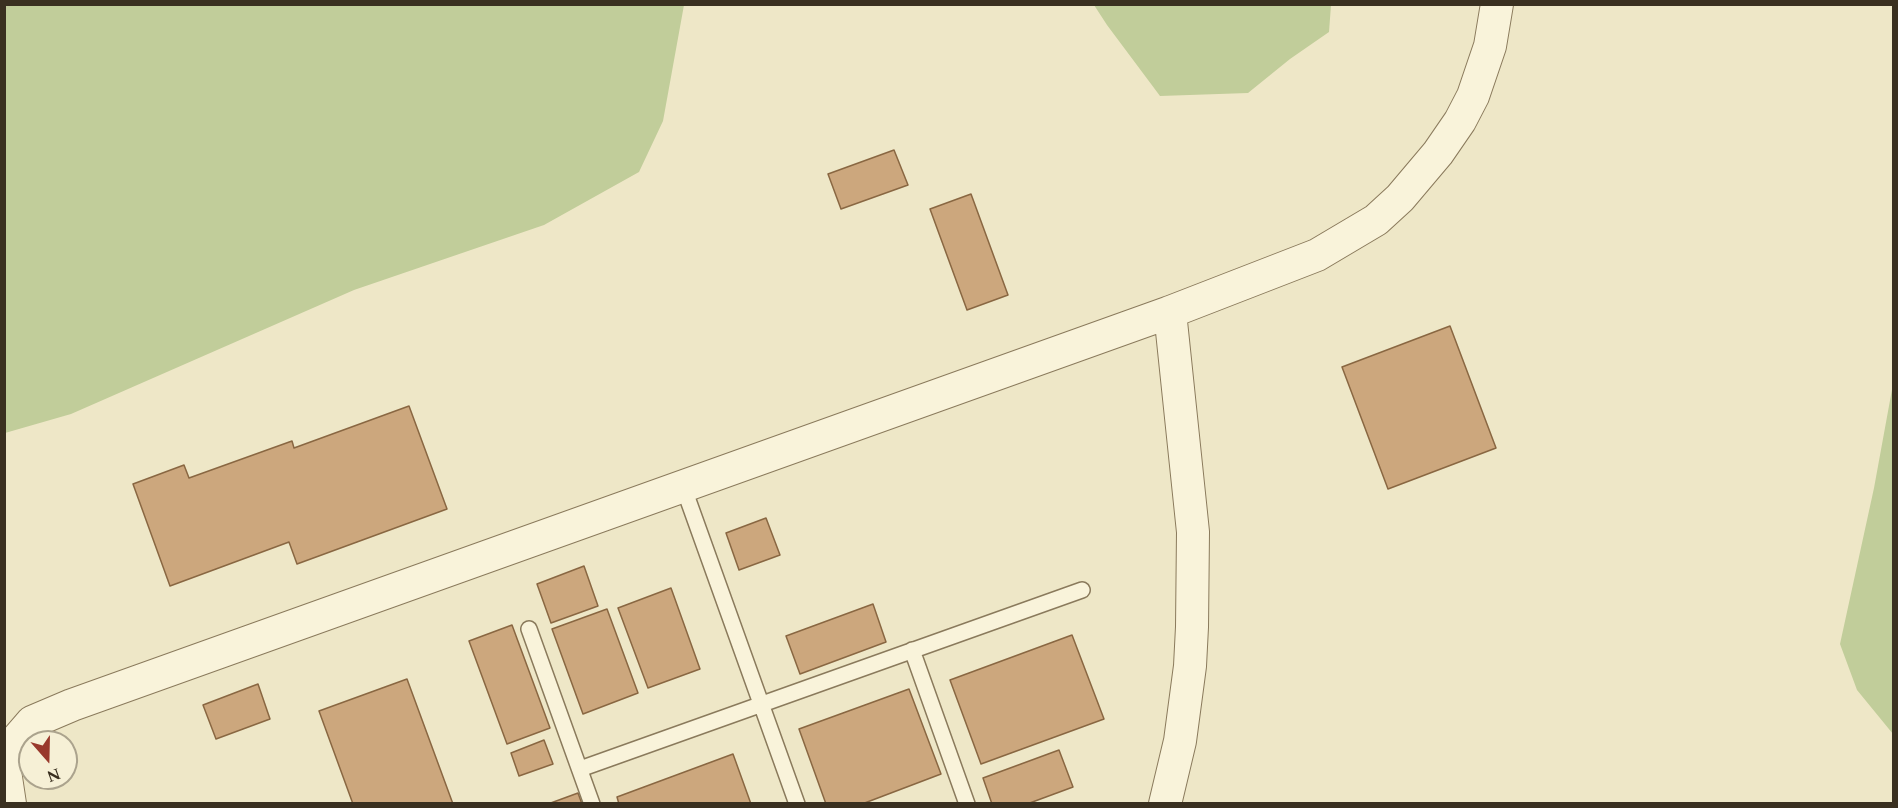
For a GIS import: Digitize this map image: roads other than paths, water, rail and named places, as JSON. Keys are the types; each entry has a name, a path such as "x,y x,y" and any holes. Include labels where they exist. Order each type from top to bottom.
{"street":[{"path":"10,804 5,771 12,745 32,722 72,705 1170,312 1317,255 1353,235 1384,213 1400,198 1460,121 1473,96 1490,46 1497,4"},
{"path":"1165,804 1181,731 1190,666 1192,627 1192,532 1170,312"}],"lane":[{"path":"683,486 797,804"},
{"path":"580,769 1082,590"},
{"path":"529,629 592,804"},
{"path":"912,650 967,804"}]}
